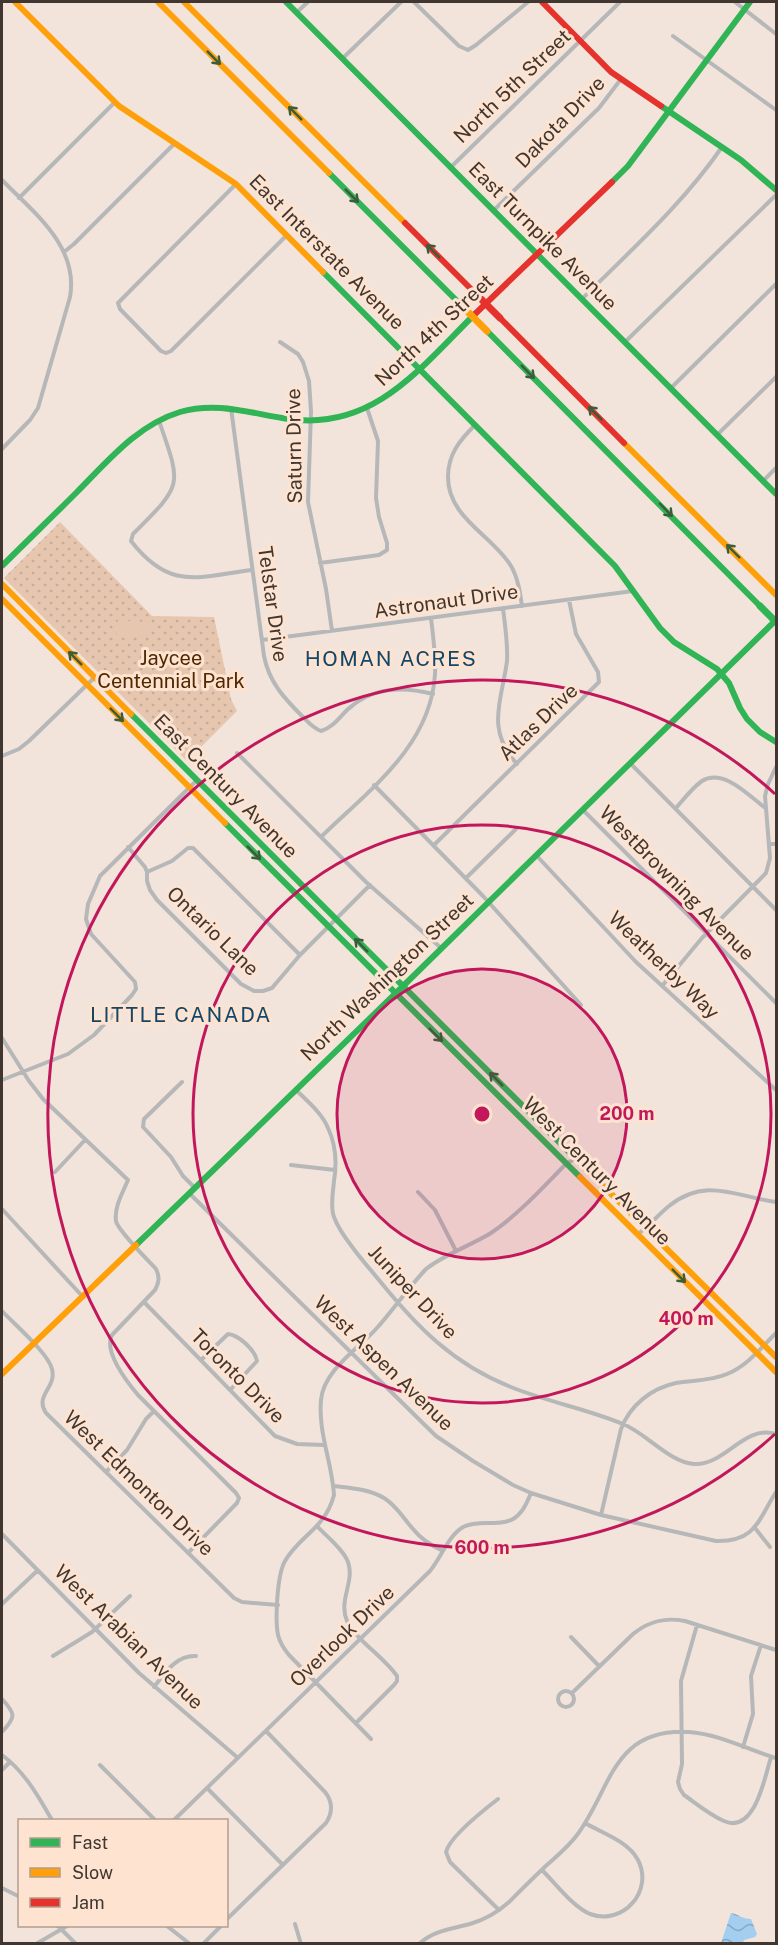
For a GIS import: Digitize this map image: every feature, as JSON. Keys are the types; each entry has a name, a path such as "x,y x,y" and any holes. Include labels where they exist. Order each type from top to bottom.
{"main road":[{"name":"East Interstate Avenue","path":"15,2 115,102 236,184 615,566 651,618 668,636 722,673"},
{"path":"157,2 777,621"},
{"path":"186,2 775,594"},
{"name":"East Turnpike Avenue","path":"286,2 777,494"},
{"path":"542,2 608,69 722,147 777,190"},
{"name":"North 4th Street","path":"2,566 128,442 159,421 197,408 231,407 290,419 310,420 343,416 367,408 394,393 421,370 628,166 750,2"},
{"name":"East Century Avenue","path":"2,584 402,986"},
{"name":"East Century Avenue","path":"2,599 395,993"},
{"name":"North Washington Street","path":"2,1374 193,1191 777,621"},
{"path":"722,673 732,687 747,719 777,742"},
{"name":"West Century Avenue","path":"402,986 777,1357"},
{"name":"West Century Avenue","path":"395,993 777,1372"},
{"name":"North Washington Street","path":"2,1380 20,1358"}],"street":[{"path":"297,12 308,2"},
{"path":"343,58 401,2"},
{"path":"414,2 457,44 468,50 528,2"},
{"name":"North 5th Street","path":"451,167 620,2"},
{"path":"735,2 777,34"},
{"path":"673,36 777,110"},
{"name":"Dakota Drive","path":"494,210 599,108 621,79"},
{"path":"19,198 115,102"},
{"path":"64,252 175,143"},
{"path":"582,299 678,204 722,147"},
{"path":"2,180 53,232 64,252 70,270 71,290 42,397 30,420 2,449"},
{"path":"236,184 118,304 128,318 161,351 166,353 171,351 287,235"},
{"path":"625,342 777,195"},
{"path":"671,388 777,284"},
{"name":"Saturn Drive","path":"280,342 295,351 306,369 310,388 308,502 332,631"},
{"path":"717,435 777,377"},
{"name":"Telstar Drive","path":"231,407 266,667 276,689 318,730 328,729 355,704 375,693 402,688 433,694"},
{"path":"320,563 379,555 387,550 376,498 378,441 367,408"},
{"path":"159,421 174,465 174,481 165,501 133,534 131,541 159,568 174,576 193,577 252,570"},
{"path":"476,425 461,440 452,456 448,474 450,491 460,512 511,566 519,585 522,606"},
{"path":"763,481 777,468"},
{"name":"Astronaut Drive","path":"262,640 634,591"},
{"name":"Atlas Drive","path":"434,845 599,682 598,672 576,634 568,600"},
{"path":"503,608 507,652 497,721 504,745 517,764"},
{"path":"321,837 400,759 414,741 424,722 433,694 436,663 431,618"},
{"path":"2,756 19,749 29,741 94,677"},
{"path":"237,753 370,885 441,948"},
{"path":"630,763 777,910"},
{"path":"662,986 707,933 754,887 768,869 766,788 777,767"},
{"path":"675,808 702,782 714,777 727,781 765,807"},
{"path":"2,1080 68,1054 94,1035 136,989 135,982 128,973 94,939 88,927 86,913 88,904 97,881 197,780"},
{"path":"374,785 466,878 581,1005"},
{"name":"WestBrowning Avenue","path":"582,809 777,1003"},
{"path":"466,878 516,829"},
{"path":"769,844 777,844"},
{"name":"Ontario Lane","path":"129,847 142,861 147,872 150,890 157,900 246,988 259,992 272,988 300,955 370,885"},
{"path":"147,872 167,864 188,848 193,848 300,955"},
{"name":"Weatherby Way","path":"536,855 612,938 777,1090"},
{"path":"2,1038 43,1099 128,1180 119,1200 116,1224 156,1269 159,1276 156,1290 112,1335 109,1346 112,1355 129,1384 239,1498 237,1503 189,1552"},
{"name":"West Aspen Avenue","path":"182,1082 144,1119 143,1127 171,1157 193,1191 350,1353 436,1436 473,1461 531,1493 601,1515 716,1540 734,1539 755,1528"},
{"name":"Juniper Drive","path":"296,1090 318,1113 329,1130 335,1152 336,1170 333,1216 352,1248 398,1303 435,1342 478,1372 512,1388 623,1424 679,1460 697,1464 713,1460 754,1435 764,1432 777,1434"},
{"path":"55,1172 86,1140"},
{"path":"371,1740 315,1683 283,1646 278,1629 280,1576 283,1564 318,1527 332,1505 334,1495 321,1430 321,1396 327,1382 350,1353 375,1331 426,1269 504,1223 566,1164 576,1158"},
{"path":"291,1165 336,1170"},
{"path":"638,1234 673,1203 682,1197 700,1191 726,1190 777,1202"},
{"path":"418,1192 435,1210 456,1251"},
{"path":"2,1209 83,1297"},
{"name":"Toronto Drive","path":"144,1302 275,1436 297,1444 324,1445"},
{"path":"2,1311 34,1344"},
{"path":"601,1515 623,1424 639,1402 656,1390 676,1383 722,1376 740,1367 777,1332"},
{"path":"201,1360 228,1334 235,1334 256,1354 257,1361 230,1390"},
{"name":"West Edmonton Drive","path":"34,1344 48,1360 53,1371 51,1383 42,1399 45,1412 239,1601 278,1605"},
{"path":"106,1472 127,1450 146,1419 154,1411"},
{"path":"334,1486 372,1492 384,1498 402,1514 414,1531 431,1545 443,1551"},
{"path":"770,1547 755,1528 777,1492"},
{"name":"Overlook Drive","path":"176,1819 430,1571 440,1560 450,1540 462,1528 478,1523 504,1522 514,1519 521,1512 531,1493"},
{"path":"318,1527 347,1559 349,1575 344,1600 347,1621 396,1674 397,1678 394,1686 355,1723"},
{"name":"West Arabian Avenue","path":"2,1534 154,1687 238,1758"},
{"path":"2,1604 37,1570"},
{"path":"53,1656 95,1630 130,1596"},
{"path":"572,1693 633,1634 648,1624 670,1619 698,1624 777,1650"},
{"path":"698,1624 681,1676 682,1764 678,1782 680,1790 684,1795 728,1822 741,1822 751,1814 771,1756"},
{"path":"571,1637 599,1666"},
{"path":"743,1747 753,1714 751,1676 761,1645"},
{"path":"154,1687 175,1662 185,1657 196,1656"},
{"path":"565,1691 572,1693 574,1698 572,1705 567,1707 561,1704 558,1699 560,1694 565,1691"},
{"path":"2,1700 12,1710 13,1716 2,1732"},
{"path":"228,1918 326,1823 331,1813 332,1804 325,1792 266,1731"},
{"path":"419,1944 432,1934 475,1922 499,1910 570,1844 585,1823 612,1770 628,1751 654,1737 681,1732 706,1735 777,1758"},
{"path":"2,1755 32,1786 51,1819"},
{"path":"2,1770 10,1762"},
{"path":"100,1765 152,1819"},
{"path":"207,1788 283,1865"},
{"path":"498,1799 476,1816 450,1843 446,1852 450,1862 499,1910"},
{"path":"542,1870 577,1906 592,1914 615,1915 634,1902 643,1879 638,1860 624,1844 585,1823"},
{"path":"2,1888 18,1896"},
{"path":"295,1924 302,1944"},
{"path":"36,1944 60,1927 76,1944"},
{"path":"168,1927 190,1944"},
{"path":"203,1944 220,1927"}],"green space":[{"name":"Jaycee Centennial Park","path":"60,522 152,616 214,617 231,699 237,711 187,761 4,578"},
{"path":"119,620 146,622 151,626 151,633 145,637 118,635 114,631 114,624"}],"water":[{"path":"731,1913 751,1919 757,1934 755,1937 744,1940 743,1943 721,1943"}],"traffic: fast":[{"path":"286,2 776,494"},
{"path":"612,182 628,166 750,2"},
{"path":"661,106 741,160 776,190"},
{"path":"329,173 459,303"},
{"path":"323,272 615,566 660,628 674,642 717,669 729,683 747,719 760,732 776,742"},
{"path":"2,566 111,457 136,435 164,418 180,412 208,408 289,419 319,420 346,415 371,405 394,391 415,374 475,314"},
{"path":"487,331 760,606"},
{"path":"760,606 776,622"},
{"path":"395,994 776,620"},
{"path":"131,714 582,1165"},
{"path":"225,823 580,1177"},
{"path":"136,1245 395,994"}],"traffic: slow":[{"path":"15,2 119,106 236,184 323,272"},
{"path":"158,2 329,173"},
{"path":"184,2 405,223"},
{"path":"459,303 487,331"},
{"path":"624,443 776,595"},
{"path":"2,584 131,714"},
{"path":"2,599 225,823"},
{"path":"582,1165 776,1357"},
{"path":"580,1177 776,1372"},
{"path":"2,1374 136,1245"}],"traffic: jam":[{"path":"542,2 611,72 661,106"},
{"path":"475,314 612,182"},
{"path":"405,223 474,292"},
{"path":"474,292 500,318"},
{"path":"500,318 624,443"}],"district":[{"name":"HOMAN ACRES","path":"391,659"},
{"name":"LITTLE CANADA","path":"181,1015"}]}
